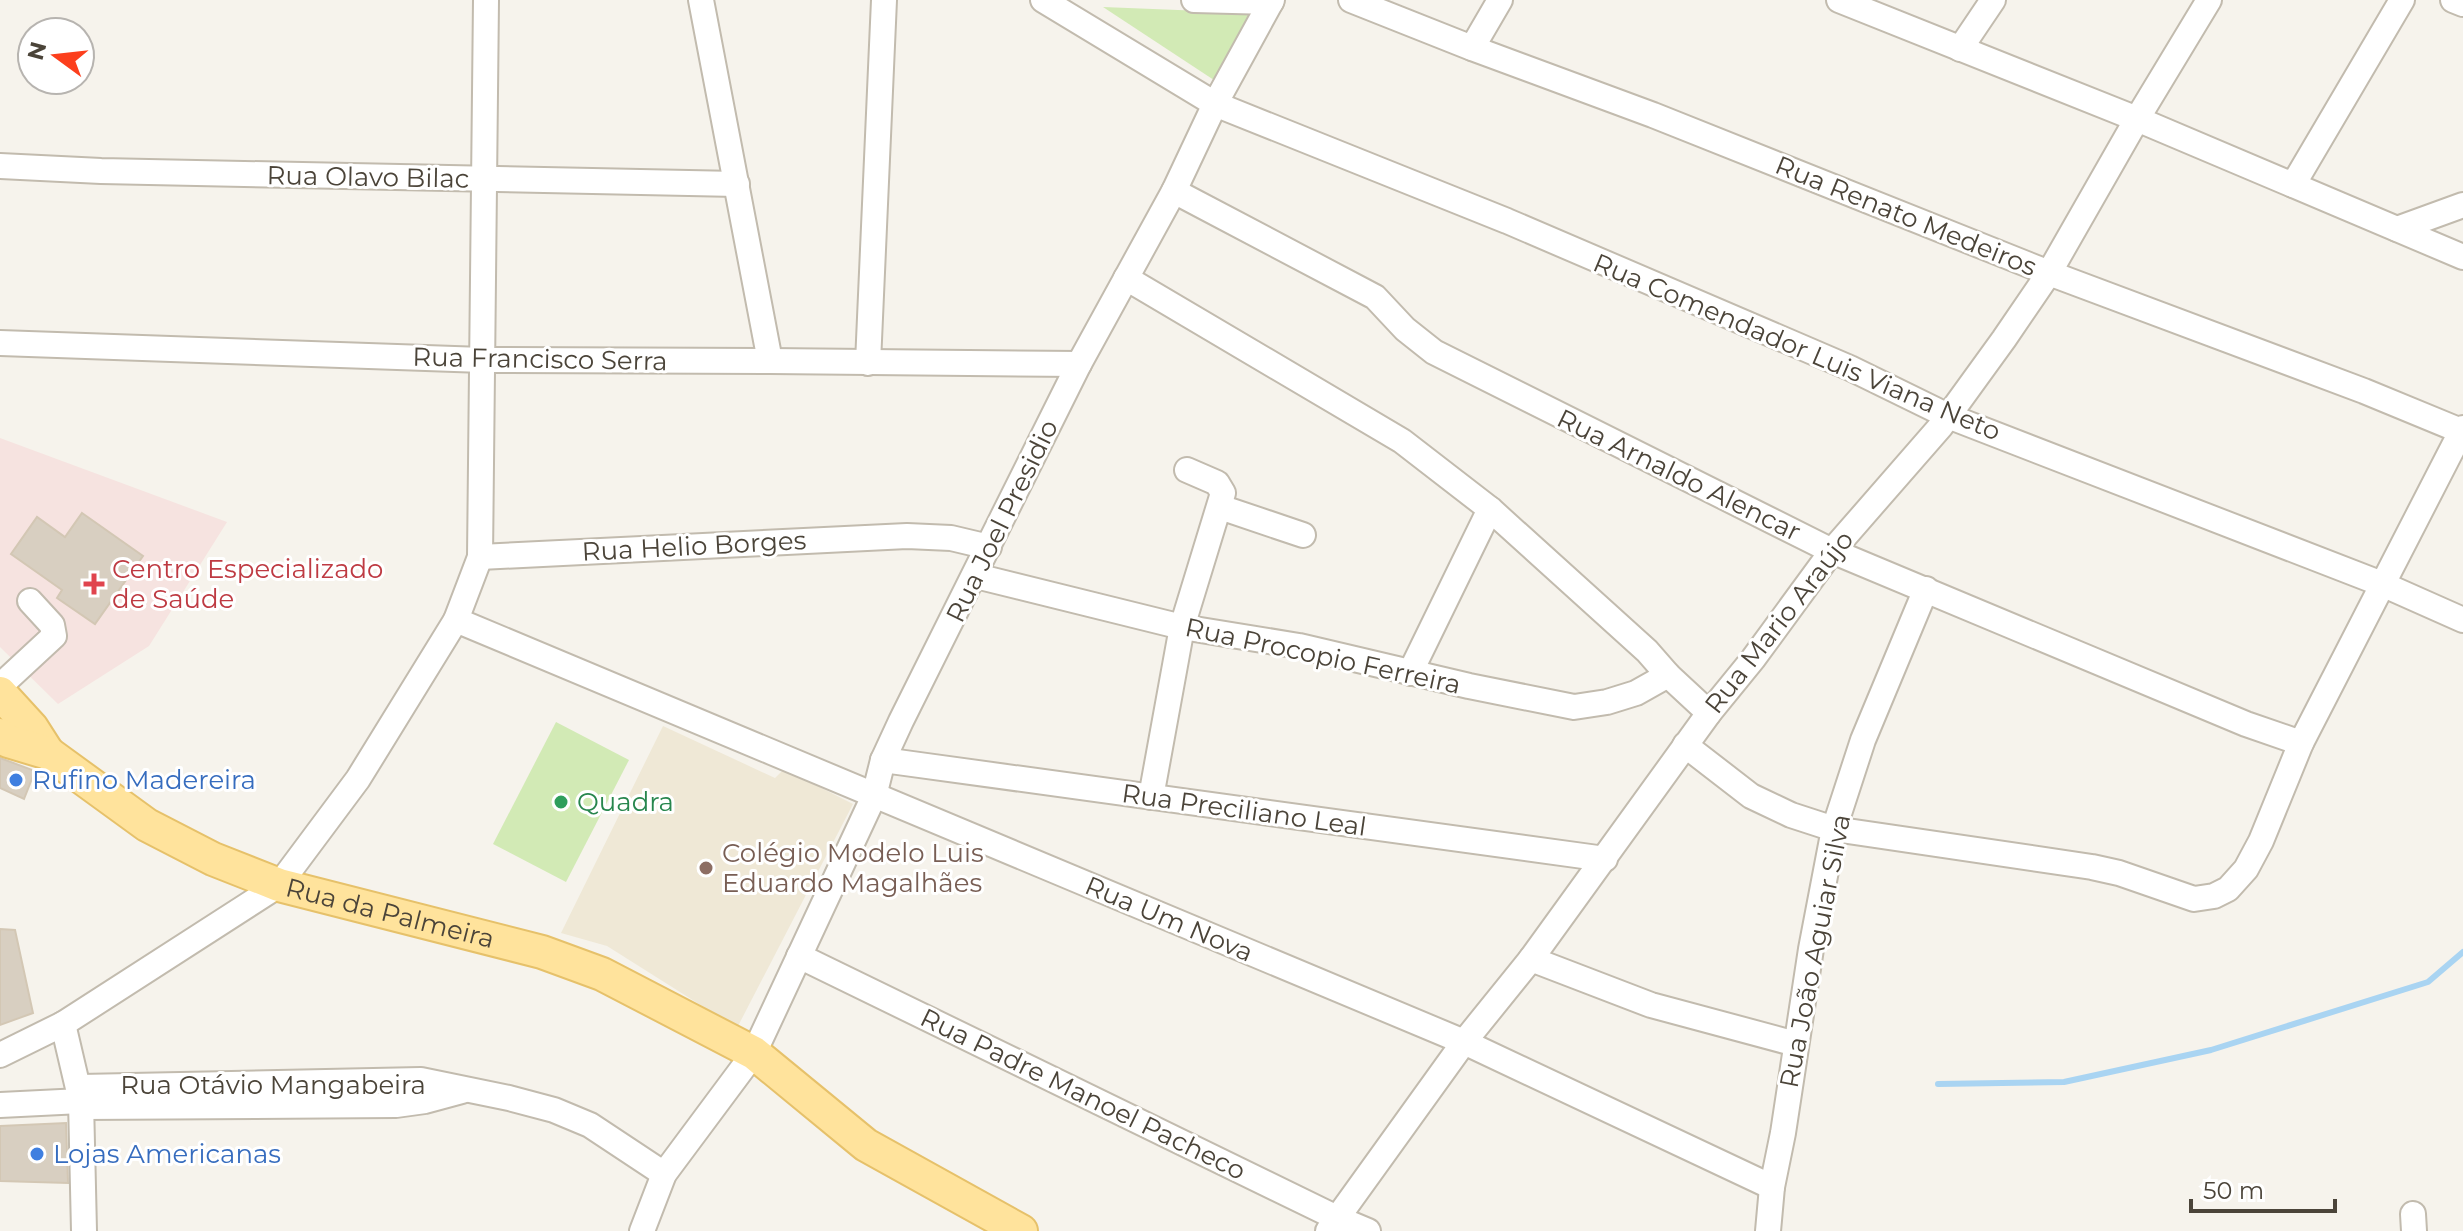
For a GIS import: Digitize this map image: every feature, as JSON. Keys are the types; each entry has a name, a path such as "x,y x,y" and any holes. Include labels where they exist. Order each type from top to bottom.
{"main road":[{"path":"0,693 32,728 48,753"},
{"path":"0,735 8,741 48,753 147,825 213,859 279,885"},
{"name":"Rua da Palmeira","path":"279,885 542,952 602,974 754,1053 866,1145 1021,1231"}],"street":[{"path":"279,885 358,779 456,620 480,557 486,0"},
{"path":"701,0 770,361"},
{"path":"868,363 884,0"},
{"name":"Rua Comendador Luis Viana Neto","path":"1043,0 1215,104 1507,221 1850,368 1948,416 2382,584 2463,620"},
{"path":"1194,0 1271,1"},
{"name":"Rua Renato Medeiros","path":"1351,0 1653,115 2049,273 2462,429"},
{"path":"1472,48 1500,0"},
{"path":"1839,0 2137,119 2463,257"},
{"path":"1960,49 1993,0"},
{"name":"Rua Mario Araújo","path":"1332,1224 1464,1042 1531,959 1685,745 1832,551 1948,416 2004,339 2049,273 2209,0"},
{"path":"2293,185 2402,0"},
{"path":"2453,0 2463,4"},
{"name":"Rua Joel Presidio","path":"642,1231 664,1174 754,1053 874,796 883,760 1079,364 1174,191 1215,104 1271,1"},
{"name":"Rua Olavo Bilac","path":"0,166 101,171 737,184"},
{"name":"Rua Arnaldo Alencar","path":"1174,191 1375,297 1405,329 1434,352 1832,551 2246,724 2301,743"},
{"path":"2397,229 2463,205"},
{"path":"1126,278 1402,441 1490,509 1647,651 1709,713"},
{"name":"Rua Francisco Serra","path":"0,343 483,360 1079,364"},
{"path":"1685,745 1751,796 1791,815 1834,829 2092,867 2194,899 2228,889 2246,869 2261,841 2301,743 2462,429"},
{"path":"1151,797 1182,627 1220,507 1221,488 1217,483 1187,470"},
{"path":"1220,507 1303,535"},
{"path":"1410,673 1490,509"},
{"name":"Rua Helio Borges","path":"480,557 907,536 951,538 989,547"},
{"name":"Rua Procopio Ferreira","path":"976,576 1182,627 1299,646 1574,707 1636,693 1668,675"},
{"name":"Rua João Aguiar Silva","path":"1768,1231 1772,1187 1834,829 1863,740 1926,589"},
{"path":"0,686 54,636 52,625 30,601"},
{"name":"Rua Um Nova","path":"456,620 1464,1042 1772,1187"},
{"name":"Rua Preciliano Leal","path":"883,760 1605,859"},
{"name":"Rua da Palmeira","path":"0,1055 63,1024 279,885"},
{"name":"Rua Padre Manoel Pacheco","path":"799,956 1332,1224 1368,1231"},
{"path":"1531,959 1651,1005 1796,1044"},
{"path":"63,1024 81,1098 84,1231"},
{"name":"Rua Otávio Mangabeira","path":"0,1105 81,1098 236,1095 396,1105 466,1090 517,1099 590,1125 664,1174"}],"shaded area":[{"name":"Centro Especializado de Saúde","path":"0,438 227,522 149,646 58,704 0,647"},
{"name":"Colégio Modelo Luis Eduardo Magalhães","path":"663,726 775,778 784,769 853,804 737,1028 607,946 561,933"}],"green space":[{"path":"1103,7 1253,13 1220,84"},
{"name":"Quadra","path":"556,722 629,760 566,882 493,844"}],"building":[{"path":"82,513 143,556 95,624 57,598 62,590 11,554 37,517 65,537"},
{"name":"Rufino Madereira","path":"0,758 35,771 24,799 0,788"},
{"path":"0,929 15,930 33,1013 0,1025"},
{"name":"Lojas Americanas","path":"66,1123 68,1183 0,1181 0,1126"}],"waterway":[{"path":"1938,1084 2064,1082 2211,1050 2428,982 2463,952"}],"place":[{"name":"Centro Especializado de Saúde","path":"94,584"},
{"name":"Rufino Madereira","path":"16,780"},
{"name":"Quadra","path":"561,802"},
{"name":"Colégio Modelo Luis Eduardo Magalhães","path":"706,868"},
{"name":"Lojas Americanas","path":"37,1154"}]}
